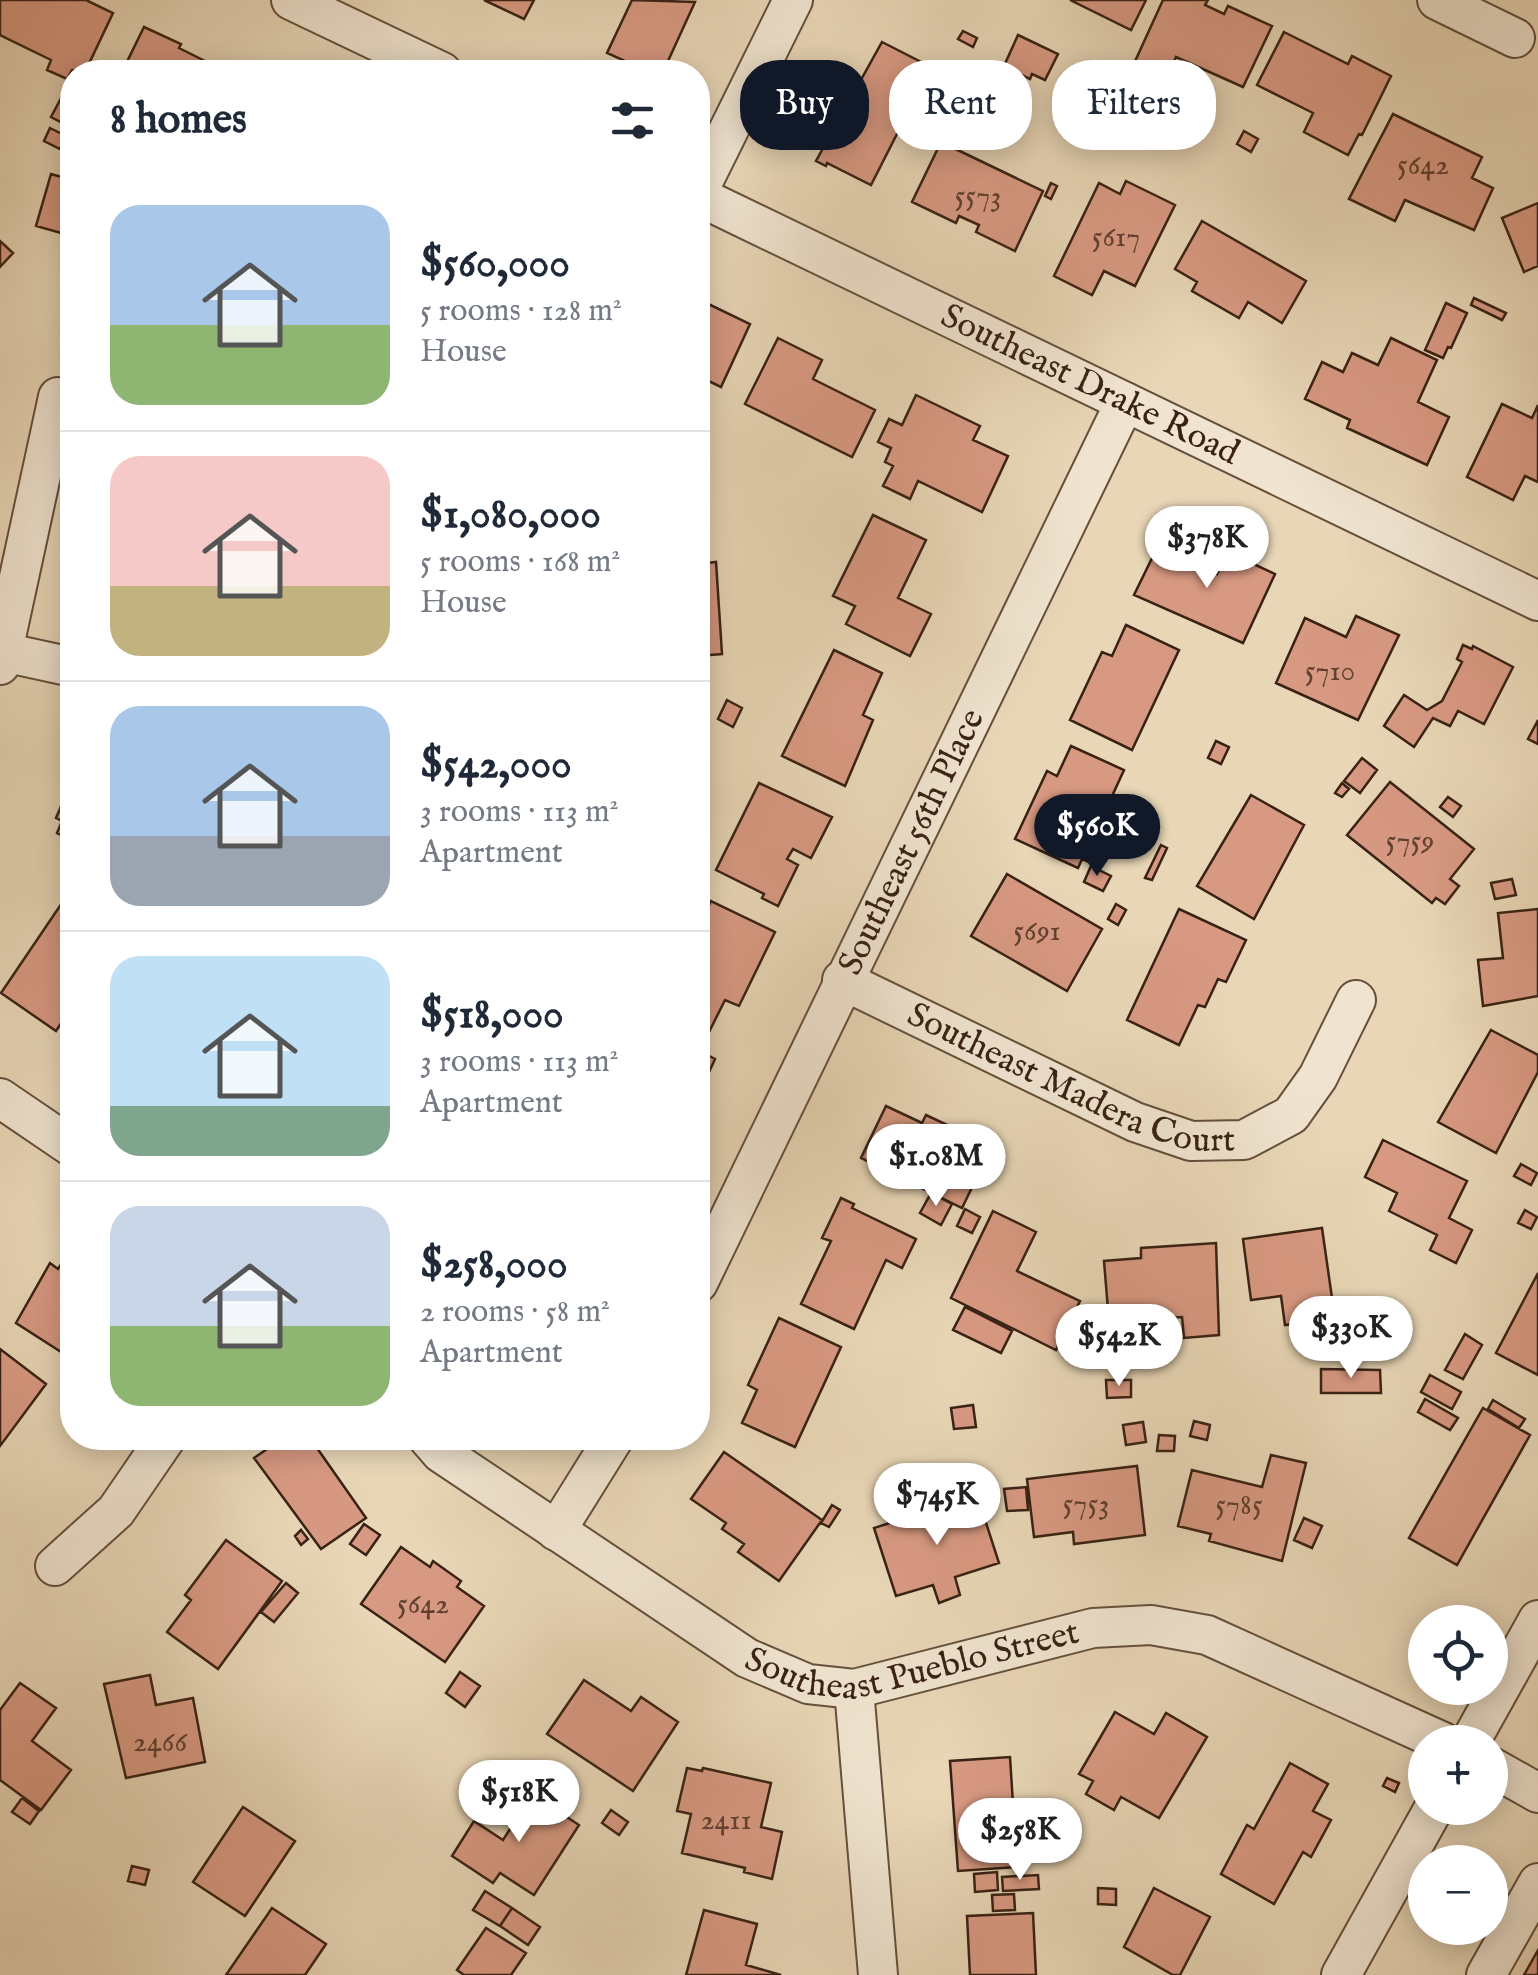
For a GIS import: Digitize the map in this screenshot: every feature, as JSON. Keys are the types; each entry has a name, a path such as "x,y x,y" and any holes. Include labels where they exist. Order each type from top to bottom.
{"street":[{"path":"292,0 417,60"},
{"path":"710,170 794,0"},
{"path":"1438,0 1515,38"},
{"name":"Southeast Drake Road","path":"710,200 1538,601"},
{"path":"58,397 1,659 60,666"},
{"name":"Southeast 56th Place","path":"710,1258 1125,402"},
{"name":"Southeast Madera Court","path":"842,980 1134,1122 1191,1141 1244,1140 1291,1115 1318,1077 1356,1000"},
{"path":"0,1098 60,1139"},
{"path":"55,1566 116,1511 158,1450"},
{"name":"Southeast Pueblo Street","path":"438,1450 746,1658 808,1684 854,1689 1093,1628 1151,1625 1207,1635 1408,1726"},
{"path":"556,1531 607,1450"},
{"path":"1479,1725 1538,1620"},
{"path":"854,1689 878,1975"},
{"path":"1508,1776 1538,1793"},
{"path":"1341,1975 1425,1825"},
{"path":"1486,1975 1538,1882"}],"building":[{"path":"0,0 86,0 113,13 91,60 60,60 60,76 47,70 51,60 0,35"},
{"path":"484,0 534,0 524,19"},
{"path":"632,0 695,2 668,60 622,60 607,53"},
{"path":"1070,0 1146,0 1131,30"},
{"path":"1163,0 1208,0 1205,5 1224,14 1228,6 1272,26 1243,87 1216,75 1216,60 1136,60"},
{"path":"144,27 181,44 179,48 203,60 128,60"},
{"path":"963,31 977,38 973,47 958,39"},
{"path":"1284,32 1348,64 1352,56 1391,76 1348,155 1304,132 1313,113 1257,85"},
{"path":"1018,35 1058,54 1045,80 1032,74 1032,60 1007,60"},
{"path":"882,42 917,60 889,60 889,150 871,185 816,161 822,150 869,150 869,65"},
{"path":"60,100 60,122 51,117"},
{"path":"1393,114 1482,157 1472,178 1493,188 1474,230 1405,200 1395,221 1349,199"},
{"path":"50,128 60,133 60,149 44,141"},
{"path":"1244,131 1258,139 1251,152 1237,144"},
{"path":"937,150 958,150 1043,191 1015,251 976,232 979,225 959,216 956,223 912,202"},
{"path":"51,174 60,177 60,233 36,226"},
{"path":"1126,181 1175,205 1135,286 1104,271 1092,295 1054,276 1099,183 1120,194"},
{"path":"1051,183 1057,186 1051,199 1045,196"},
{"path":"1538,203 1538,266 1524,272 1502,218"},
{"path":"1202,221 1306,281 1282,323 1248,302 1239,318 1192,291 1197,282 1175,269"},
{"path":"0,241 13,253 0,267"},
{"path":"1474,298 1506,313 1502,320 1471,305"},
{"path":"1446,303 1467,313 1443,358 1425,350"},
{"path":"710,305 750,324 721,387 710,382"},
{"path":"778,338 822,360 813,379 875,410 852,457 745,404"},
{"path":"1391,338 1437,360 1418,402 1449,417 1427,465 1347,428 1350,420 1305,399 1322,362 1343,372 1352,353 1378,365"},
{"path":"916,395 980,426 973,440 1008,456 982,512 918,481 910,499 883,486 893,466 885,462 891,448 878,442 889,419 902,425"},
{"path":"1502,404 1532,418 1538,405 1538,482 1525,476 1513,500 1467,477"},
{"path":"873,515 926,540 898,598 931,614 910,656 846,624 855,606 833,596"},
{"path":"1158,546 1217,574 1228,552 1275,574 1243,643 1134,595"},
{"path":"716,562 722,654 710,655 710,563"},
{"path":"1356,616 1399,635 1358,720 1276,683 1305,618 1346,637"},
{"path":"1126,625 1179,650 1132,750 1070,720 1102,652 1112,656"},
{"path":"1463,645 1472,649 1473,646 1513,667 1484,724 1458,711 1450,726 1433,718 1414,747 1384,726 1404,695 1427,710 1442,701 1462,662 1457,659"},
{"path":"834,650 882,673 863,715 873,720 845,786 782,756"},
{"path":"727,700 742,708 733,727 718,719"},
{"path":"1538,720 1538,744 1528,739"},
{"path":"1216,741 1229,747 1221,764 1208,758"},
{"path":"1071,746 1124,770 1102,818 1116,825 1098,866 1082,859 1078,868 1015,839 1047,771 1057,776"},
{"path":"1362,758 1377,770 1360,793 1344,781"},
{"path":"1390,782 1474,849 1450,879 1459,886 1445,904 1436,898 1432,903 1347,835"},
{"path":"759,783 832,817 811,858 793,849 787,859 798,865 778,906 762,898 764,894 716,870"},
{"path":"1342,783 1349,789 1342,797 1335,793"},
{"path":"1251,795 1304,825 1254,919 1197,886"},
{"path":"1448,797 1461,806 1453,817 1440,807"},
{"path":"1161,845 1167,848 1152,880 1145,878"},
{"path":"1091,866 1111,876 1103,891 1084,882"},
{"path":"1007,874 1102,929 1067,991 971,936"},
{"path":"1512,879 1516,895 1495,899 1491,883"},
{"path":"710,903 775,932 739,1006 725,1000 710,1030"},
{"path":"1116,904 1126,910 1118,925 1108,919"},
{"path":"60,906 60,1025 56,1031 1,993"},
{"path":"1179,909 1246,940 1226,982 1218,979 1205,1007 1198,1005 1179,1045 1127,1020"},
{"path":"1538,909 1538,996 1483,1006 1478,960 1503,958 1498,913"},
{"path":"1491,1030 1538,1055 1538,1072 1496,1153 1438,1122"},
{"path":"886,1106 922,1123 926,1115 992,1146 962,1208 861,1158"},
{"path":"1383,1140 1467,1181 1449,1218 1472,1230 1456,1263 1430,1250 1437,1235 1389,1211 1397,1193 1365,1177"},
{"path":"1521,1164 1537,1173 1531,1185 1514,1176"},
{"path":"931,1193 952,1204 941,1225 920,1213"},
{"path":"841,1198 854,1204 852,1208 916,1239 902,1268 886,1260 854,1329 801,1304 831,1241 822,1238"},
{"path":"965,1209 980,1217 972,1233 957,1226"},
{"path":"1525,1210 1537,1217 1531,1229 1518,1223"},
{"path":"993,1211 1036,1232 1017,1271 1080,1301 1056,1350 951,1298"},
{"path":"1322,1228 1335,1319 1285,1325 1281,1296 1251,1300 1243,1239"},
{"path":"1216,1243 1219,1335 1184,1338 1182,1317 1109,1322 1104,1261 1141,1258 1141,1248"},
{"path":"50,1263 58,1269 60,1266 60,1351 16,1323"},
{"path":"1538,1273 1538,1375 1496,1353"},
{"path":"965,1307 1012,1331 1001,1353 953,1330"},
{"path":"779,1318 841,1347 795,1447 742,1423 757,1390 748,1385"},
{"path":"1465,1334 1482,1345 1463,1379 1445,1370"},
{"path":"0,1349 46,1384 0,1446"},
{"path":"1321,1369 1380,1370 1381,1393 1321,1393"},
{"path":"1430,1375 1461,1392 1452,1409 1421,1392"},
{"path":"1106,1380 1131,1380 1131,1397 1107,1398"},
{"path":"1425,1399 1458,1418 1450,1430 1418,1412"},
{"path":"1493,1400 1525,1419 1519,1428 1488,1409"},
{"path":"973,1405 976,1427 954,1429 951,1408"},
{"path":"1483,1408 1530,1435 1457,1565 1409,1538"},
{"path":"1194,1421 1210,1425 1207,1440 1190,1436"},
{"path":"1143,1422 1146,1442 1126,1445 1123,1425"},
{"path":"1159,1435 1175,1436 1174,1451 1157,1451"},
{"path":"266,1450 318,1450 366,1518 321,1549 254,1458"},
{"path":"724,1452 822,1520 779,1581 738,1552 744,1544 722,1529 726,1523 691,1499"},
{"path":"1271,1455 1306,1463 1282,1561 1209,1541 1211,1534 1178,1526 1192,1470 1262,1487"},
{"path":"1137,1466 1145,1535 1074,1544 1073,1532 1034,1537 1027,1479"},
{"path":"1026,1487 1028,1510 1007,1511 1004,1489"},
{"path":"977,1495 999,1563 955,1577 960,1595 939,1603 933,1585 896,1596 874,1528"},
{"path":"832,1505 840,1510 829,1527 821,1523"},
{"path":"1304,1518 1322,1526 1312,1548 1294,1540"},
{"path":"364,1524 380,1535 366,1555 350,1544"},
{"path":"301,1530 308,1539 301,1545 295,1536"},
{"path":"226,1540 282,1581 218,1669 167,1632 191,1600 185,1595"},
{"path":"401,1547 430,1567 433,1561 461,1581 457,1587 484,1606 445,1662 361,1604"},
{"path":"286,1583 298,1593 274,1622 261,1612"},
{"path":"460,1672 480,1686 465,1707 446,1693"},
{"path":"150,1675 156,1705 193,1698 205,1762 126,1778 104,1684"},
{"path":"584,1680 631,1711 641,1697 678,1722 633,1791 547,1734"},
{"path":"20,1683 56,1708 32,1741 71,1770 41,1810 0,1780 0,1710"},
{"path":"1115,1712 1154,1734 1166,1713 1207,1737 1159,1818 1121,1797 1114,1810 1086,1794 1093,1781 1079,1774"},
{"path":"1010,1757 1017,1867 958,1871 950,1761"},
{"path":"1290,1763 1328,1784 1313,1811 1331,1820 1311,1857 1303,1852 1274,1904 1221,1874 1247,1825 1254,1829"},
{"path":"687,1768 771,1783 761,1827 782,1832 772,1879 744,1872 745,1868 682,1853 691,1814 677,1811"},
{"path":"1387,1778 1399,1783 1395,1792 1383,1786"},
{"path":"526,1790 579,1825 534,1895 500,1873 493,1883 452,1856 474,1821 503,1840 512,1826 505,1823"},
{"path":"22,1798 39,1811 30,1824 12,1812"},
{"path":"243,1807 295,1841 245,1916 193,1882"},
{"path":"611,1810 628,1822 619,1835 602,1823"},
{"path":"132,1866 149,1870 145,1885 128,1881"},
{"path":"997,1872 998,1890 975,1892 974,1874"},
{"path":"1038,1875 1039,1889 1003,1891 1002,1877"},
{"path":"1098,1888 1116,1889 1116,1905 1098,1904"},
{"path":"1154,1888 1210,1917 1180,1975 1173,1975 1124,1947"},
{"path":"485,1891 512,1908 500,1926 473,1910"},
{"path":"1014,1894 1015,1910 993,1911 992,1895"},
{"path":"272,1908 326,1944 305,1975 226,1975"},
{"path":"512,1908 540,1927 528,1945 500,1926"},
{"path":"704,1910 757,1924 746,1965 781,1975 686,1975"},
{"path":"1033,1913 1036,1975 970,1975 967,1916"},
{"path":"486,1928 526,1953 511,1975 464,1975 457,1970"},
{"path":"1538,1950 1538,1975 1524,1975"}]}
